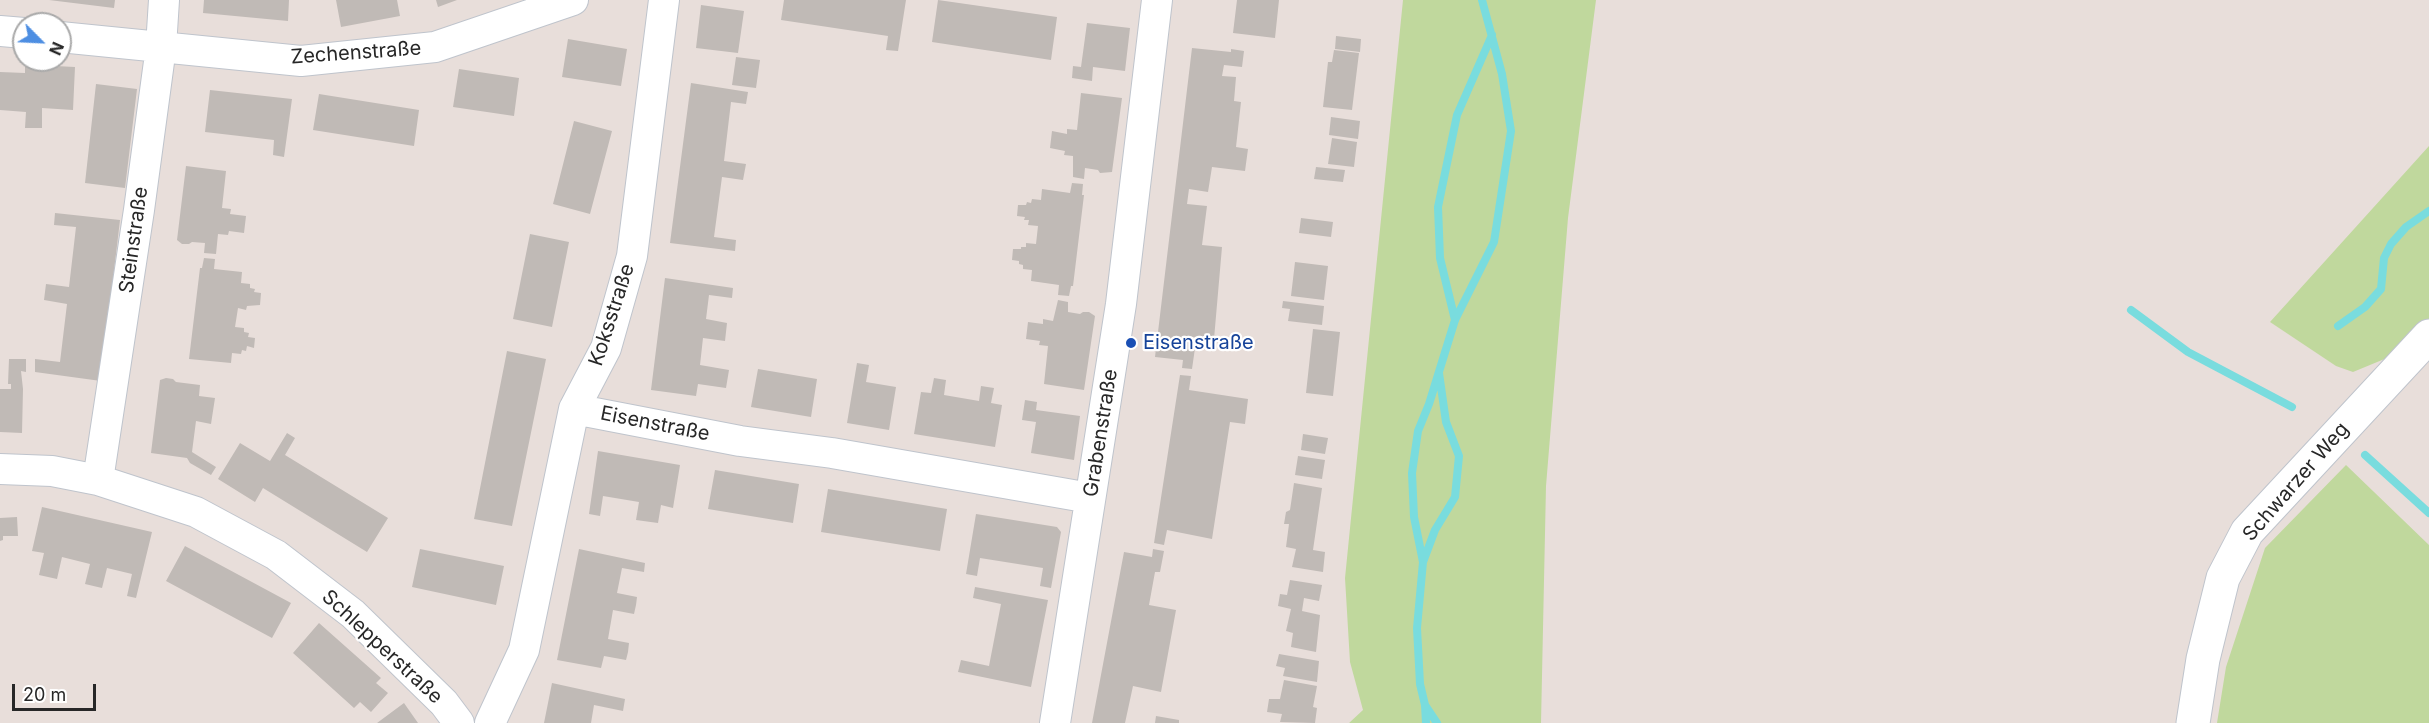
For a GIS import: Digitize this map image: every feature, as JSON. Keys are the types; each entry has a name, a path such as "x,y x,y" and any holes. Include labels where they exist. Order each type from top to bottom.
{"street":[{"name":"Steinstraße","path":"98,480 139,210 161,47 164,0"},
{"name":"Zechenstraße","path":"72,38 301,61 435,47 573,0"},
{"name":"Koksstraße","path":"490,723 524,650 574,409 606,348 632,256 664,0"},
{"name":"Grabenstraße","path":"1055,723 1121,304 1157,0"},
{"name":"Schwarzer Weg","path":"2193,723 2203,659 2223,578 2247,532 2429,336"},
{"name":"Eisenstraße","path":"574,409 740,441 832,453 1090,498"},
{"name":"Schlepperstraße","path":"0,469 52,471 98,480 196,512 276,555 353,614 444,703 459,723"}],"green space":[{"path":"1403,0 1596,0 1568,218 1546,486 1541,723 1349,723 1363,710 1350,662 1345,578"},
{"path":"2429,146 2429,319 2399,353 2353,372 2336,366 2270,322"},
{"path":"2346,465 2429,545 2429,723 2217,723 2226,667 2265,548"}],"building":[{"path":"49,0 115,0 114,8"},
{"path":"204,0 289,0 288,21 203,13"},
{"path":"336,0 397,0 400,16 341,27"},
{"path":"436,0 457,0 438,7"},
{"path":"784,0 906,0 898,51 886,50 888,36 781,20"},
{"path":"938,0 1057,17 1051,60 932,42"},
{"path":"1237,0 1279,0 1275,38 1233,33"},
{"path":"701,5 744,11 738,53 696,48"},
{"path":"1087,23 1130,28 1125,71 1093,67 1092,81 1072,78 1073,66 1081,67"},
{"path":"1336,36 1361,39 1360,52 1335,49"},
{"path":"568,39 627,49 621,86 562,77"},
{"path":"1192,48 1244,51 1242,67 1224,65 1222,76 1236,77 1234,101 1241,102 1236,147 1248,149 1245,171 1212,167 1208,192 1189,189 1187,204 1207,206 1202,245 1222,247 1214,339 1191,337 1190,347 1195,348 1192,369 1182,368 1183,360 1155,357"},
{"path":"1334,50 1359,53 1352,110 1323,107 1328,62 1332,62"},
{"path":"736,57 760,60 756,88 732,85"},
{"path":"72,67 75,67 73,110 42,108 42,128 25,128 26,112 0,110 0,72 72,72"},
{"path":"459,69 519,78 514,116 453,107"},
{"path":"691,83 748,92 746,104 731,102 724,161 746,164 743,180 722,177 714,237 736,240 735,251 670,243"},
{"path":"96,84 137,89 125,188 85,183"},
{"path":"210,90 292,99 284,157 273,155 274,140 205,132"},
{"path":"1081,93 1122,98 1112,172 1100,173 1098,170 1085,168 1084,179 1073,177 1073,156 1064,155 1065,151 1050,148 1052,131 1067,134 1067,129 1077,130"},
{"path":"319,94 419,110 414,146 313,130"},
{"path":"1331,117 1360,121 1358,139 1329,135"},
{"path":"574,121 612,131 590,214 553,204"},
{"path":"1332,138 1357,142 1354,167 1328,164"},
{"path":"186,166 226,171 222,208 231,209 230,214 246,216 244,233 229,231 228,235 218,234 216,254 204,253 205,243 182,244 177,240"},
{"path":"1316,167 1345,170 1343,182 1314,179"},
{"path":"1072,183 1083,184 1082,195 1084,195 1073,286 1071,286 1069,296 1058,295 1059,285 1031,281 1032,270 1023,269 1019,261 1012,260 1013,249 1026,247 1026,243 1036,244 1038,226 1028,225 1029,220 1017,216 1018,205 1031,203 1032,199 1041,200 1042,189 1070,193"},
{"path":"55,213 120,220 101,381 35,372 35,359 60,362 67,304 44,300 46,284 69,287 76,227 54,225"},
{"path":"1301,218 1333,222 1331,237 1299,233"},
{"path":"530,234 569,242 552,327 513,319"},
{"path":"204,258 215,259 214,269 242,272 241,283 250,284 250,288 255,289 254,292 261,293 260,305 247,306 246,310 238,308 235,327 244,328 244,332 249,333 248,337 255,338 254,348 247,346 246,351 242,350 241,354 232,353 231,363 189,359 200,268 202,268"},
{"path":"1295,262 1328,266 1324,300 1291,296"},
{"path":"665,278 733,288 732,298 709,295 706,319 727,323 725,341 703,338 700,365 729,370 726,388 698,384 696,396 651,390"},
{"path":"1058,300 1068,302 1068,312 1080,314 1089,312 1095,316 1084,390 1044,384 1048,346 1039,345 1040,341 1026,339 1028,322 1043,324 1043,319 1053,321"},
{"path":"1283,301 1324,306 1322,325 1288,321 1290,309 1282,308"},
{"path":"1313,329 1340,332 1333,396 1306,393"},
{"path":"507,351 546,359 512,526 474,519"},
{"path":"9,359 26,359 26,372 21,371 22,433 0,432 0,389 11,389 11,384 8,384"},
{"path":"857,363 869,365 866,382 896,387 889,430 847,423"},
{"path":"758,369 817,379 811,417 751,407"},
{"path":"1180,375 1191,376 1189,390 1248,399 1245,424 1230,422 1212,539 1167,530 1164,545 1154,543"},
{"path":"166,378 176,382 200,385 199,396 215,398 211,424 196,421 192,452 216,467 211,475 190,463 187,458 151,453 160,380"},
{"path":"934,378 946,380 944,395 979,401 981,386 994,388 991,403 1002,405 995,447 914,434 921,392 931,393"},
{"path":"1025,400 1037,402 1036,410 1080,416 1074,460 1031,453 1036,422 1022,420"},
{"path":"287,433 295,438 285,455 388,518 367,552 263,488 255,502 218,479 240,443 270,461"},
{"path":"1303,434 1328,438 1325,454 1301,450"},
{"path":"598,451 680,465 673,508 661,505 658,523 636,520 639,502 603,496 600,516 589,514"},
{"path":"1298,456 1325,460 1322,479 1295,475"},
{"path":"715,470 799,484 793,523 708,509"},
{"path":"1294,483 1322,488 1313,550 1325,552 1323,572 1292,567 1296,549 1286,547 1289,524 1284,524 1286,512 1290,510"},
{"path":"828,489 947,509 940,551 821,532"},
{"path":"42,507 152,532 136,598 127,596 132,574 107,568 102,588 85,584 90,564 62,557 57,579 39,575 44,553 32,551"},
{"path":"976,514 1057,527 1061,532 1051,588 1040,586 1043,568 980,558 977,576 966,574"},
{"path":"17,517 18,536 3,536 3,540 0,541 0,518"},
{"path":"185,546 291,603 272,638 166,581"},
{"path":"420,549 504,566 496,605 412,587"},
{"path":"579,549 645,563 644,572 622,568 617,593 637,597 634,614 613,610 608,639 629,643 626,660 604,656 601,668 557,660"},
{"path":"1153,549 1164,551 1160,572 1155,572 1149,605 1176,610 1161,692 1133,686 1125,723 1092,723 1124,552 1152,557"},
{"path":"1290,580 1322,585 1319,601 1304,598 1302,611 1320,615 1316,652 1291,647 1293,633 1286,631 1291,609 1278,606 1280,594 1287,595"},
{"path":"975,587 1048,600 1031,687 958,672 961,660 989,666 1001,604 973,598"},
{"path":"319,623 381,678 376,683 388,693 371,712 360,702 354,708 293,653"},
{"path":"1279,654 1319,661 1317,682 1283,676 1285,668 1276,666"},
{"path":"1284,680 1317,686 1313,707 1317,708 1315,723 1280,722 1282,714 1267,712 1269,699 1280,699"},
{"path":"552,683 625,699 623,711 594,705 591,723 544,723"},
{"path":"404,703 418,723 377,723"},
{"path":"1156,716 1179,720 1179,723 1155,723"}],"waterway":[{"path":"1423,562 1414,517 1412,473 1418,431 1429,404 1455,320 1494,242 1511,131 1502,74 1482,0"},
{"path":"1455,320 1440,258 1438,207 1457,115 1492,35"},
{"path":"2338,326 2365,307 2381,289 2384,258 2391,244 2406,227 2429,211"},
{"path":"2131,310 2188,352 2292,407"},
{"path":"1437,723 1425,705 1420,684 1417,628 1423,562 1435,530 1455,497 1459,456 1446,422 1439,373"},
{"path":"2365,455 2429,513"},
{"path":"1425,705 1426,723"}],"place":[{"name":"Eisenstraße","path":"1131,343"}]}
